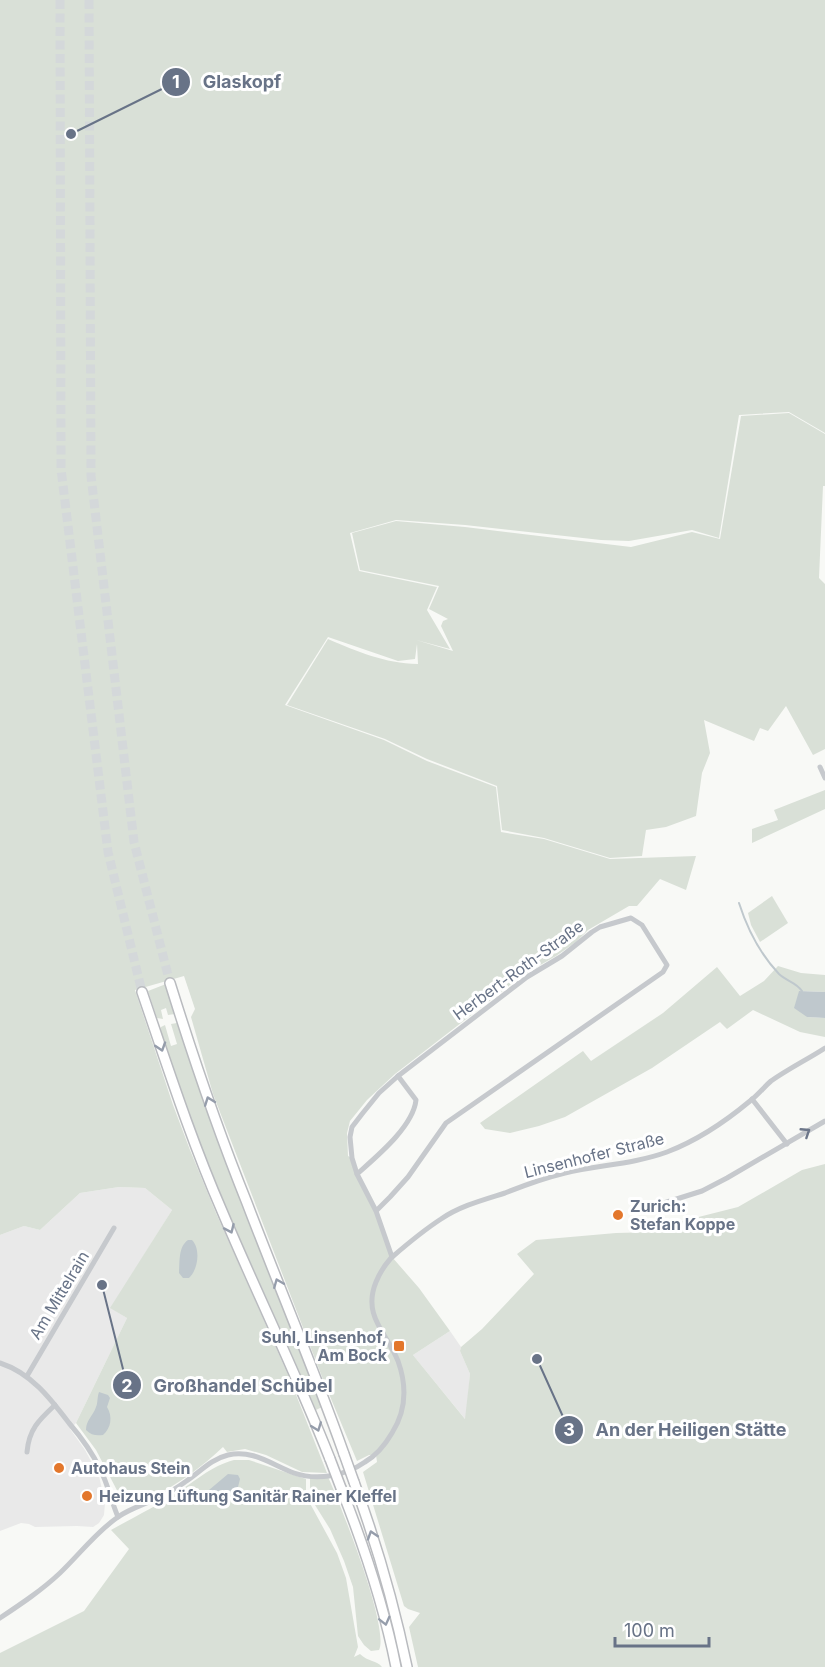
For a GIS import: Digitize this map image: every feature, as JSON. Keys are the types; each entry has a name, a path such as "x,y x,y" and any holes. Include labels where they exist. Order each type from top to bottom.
{"highway":[{"path":"170,983 221,1135 354,1482 379,1556 407,1667"},
{"path":"142,992 179,1102 213,1189 308,1406 355,1523 373,1576 396,1667"}],"street":[{"path":"820,767 825,778"},
{"name":"Herbert-Roth-Straße","path":"376,1211 408,1177 446,1123 663,972 668,965 637,920 631,918 600,927 562,956 527,976 398,1076 352,1126 350,1137 352,1158 357,1174 376,1211 392,1257"},
{"name":"Linsenhofer Straße","path":"0,1618 59,1574 118,1517 160,1498 212,1461 228,1455 251,1455 295,1473 328,1477 363,1464 385,1444 398,1424 404,1403 404,1384 399,1364 375,1319 371,1298 382,1268 392,1257 441,1219 460,1209 547,1178 664,1153 698,1137 752,1099 771,1081 825,1048"},
{"path":"357,1174 389,1145 412,1115 416,1101 398,1076"},
{"path":"752,1099 787,1144"},
{"path":"648,1208 702,1191 825,1121"},
{"name":"Am Mittelrain","path":"27,1376 114,1228"},
{"path":"0,1363 27,1376 55,1405 87,1446 100,1468 118,1517"},
{"path":"27,1452 32,1429 38,1420 55,1405"}],"shaded area":[{"path":"0,0 825,0 825,433 789,412 739,415 719,538 692,530 629,541 601,540 396,520 350,533 359,571 437,587 427,610 450,649 416,640 453,651 441,626 443,621 448,619 429,609 439,586 360,570 352,533 396,521 631,547 692,532 720,539 741,416 789,413 825,434 825,486 823,486 819,578 825,584 825,749 813,755 786,706 768,731 760,728 754,741 704,720 710,753 702,773 696,816 666,827 646,830 642,856 610,858 544,838 502,830 497,786 427,759 385,739 287,705 328,639 382,659 418,664 417,644 415,659 398,661 328,637 285,705 384,740 427,761 496,787 501,832 544,839 610,859 696,856 686,890 660,879 637,906 629,906 588,930 556,956 523,975 395,1074 367,1100 350,1121 347,1133 348,1156 352,1158 376,1211 392,1257 419,1288 450,1331 413,1355 465,1419 470,1374 460,1351 461,1347 482,1329 534,1274 517,1254 536,1240 654,1232 667,1225 738,1207 802,1170 825,1164 825,1667 418,1667 409,1627 420,1613 404,1606 363,1472 377,1462 376,1455 369,1455 357,1461 324,1382 213,1094 191,1017 195,1009 184,976 135,990 190,1150 289,1377 327,1473 302,1472 266,1455 245,1449 227,1452 223,1447 173,1486 154,1496 132,1501 121,1498 96,1450 76,1423 127,1318 110,1308 172,1210 145,1188 119,1187 80,1193 40,1230 24,1226 0,1235"},
{"path":"825,790 825,809 752,843 752,829 778,820 774,810"},
{"path":"772,896 788,923 760,942 751,925 748,913"},
{"path":"778,966 801,973 825,975 825,992 799,991 807,1017 825,1018 825,1037 800,1032 753,1010 727,1029 720,1022 652,1068 565,1117 510,1133 485,1129 480,1123 583,1051 591,1061 663,1013 717,967 740,996 764,981"},
{"path":"166,984 175,1014 168,1015 166,1008 161,1010 163,1019 157,1018 148,991"},
{"path":"799,991 825,992 825,1018 807,1017 794,1008"},
{"path":"177,1023 200,1091 322,1407 316,1410 213,1175 176,1079 160,1030 165,1025 171,1046 177,1044 171,1024"},
{"path":"119,1187 145,1188 172,1210 111,1308 127,1318 76,1423 70,1429 99,1476 105,1503 104,1515 93,1527 35,1527 21,1523 0,1531 0,1235 24,1226 40,1230 80,1193"},
{"path":"188,1240 192,1240 195,1244 197,1259 195,1270 189,1278 183,1278 179,1273 180,1255"},
{"path":"450,1331 461,1347 460,1351 470,1374 466,1420 413,1355"},
{"path":"99,1392 110,1398 107,1407 110,1418 109,1426 103,1435 92,1434 86,1430 87,1423 97,1405"},
{"path":"234,1460 249,1460 306,1479 306,1496 337,1553 346,1578 358,1647 354,1657 360,1654 382,1667 0,1667 0,1653 84,1611 129,1549 111,1530 164,1501 212,1469"},
{"path":"228,1474 238,1475 240,1479 238,1487 228,1496 213,1499 209,1496 209,1490"},
{"path":"310,1476 328,1477 343,1512 371,1593 380,1638 379,1650 371,1651 358,1636 353,1587 330,1529 310,1497"}],"waterway":[{"path":"739,903 750,931 766,958 779,974 802,991"}],"tunnel":[{"path":"60,0 61,469 108,852 142,992"},
{"path":"89,0 91,476 134,842 170,983"}],"place":[{"name":"Glaskopf","path":"71,134"},
{"name":"Zurich: Stefan Koppe","path":"618,1215"},
{"name":"Großhandel Schübel","path":"102,1285"},
{"name":"Suhl, Linsenhof, Am Bock","path":"399,1346"},
{"name":"An der Heiligen Stätte","path":"537,1359"},
{"name":"Autohaus Stein","path":"59,1468"},
{"name":"Heizung Lüftung Sanitär Rainer Kleffel","path":"87,1496"}]}
